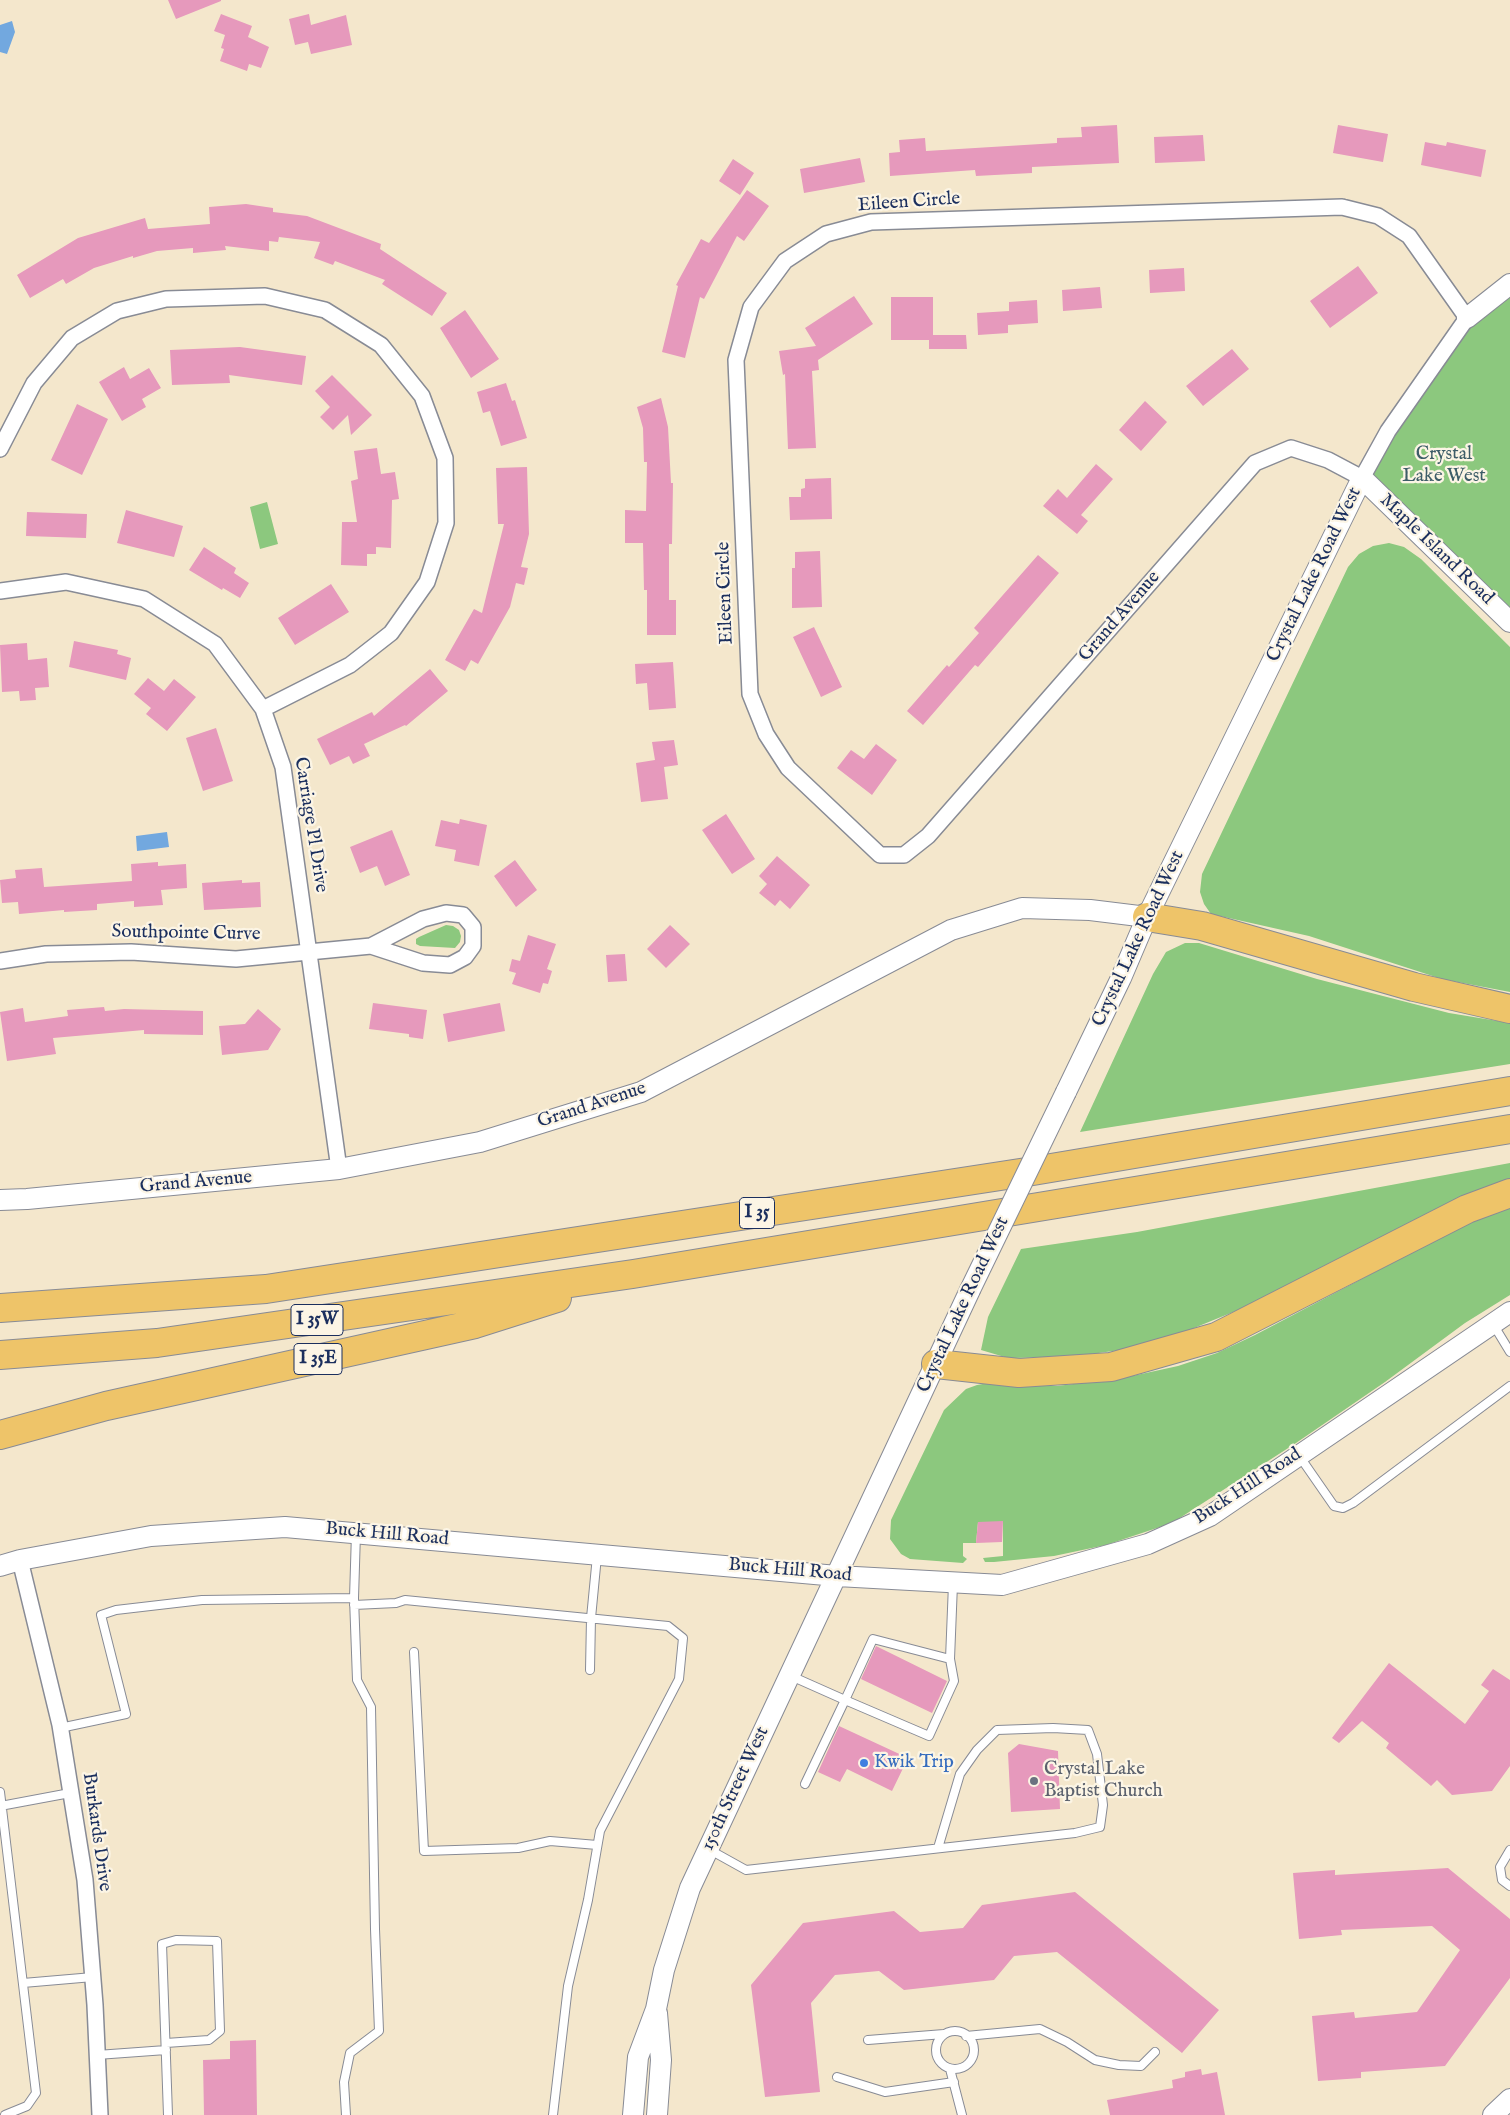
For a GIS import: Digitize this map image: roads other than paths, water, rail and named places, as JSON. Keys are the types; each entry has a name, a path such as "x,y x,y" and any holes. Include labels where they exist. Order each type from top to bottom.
{"highway":[{"path":"1147,918 1202,926 1414,987 1510,1009"},
{"name":"I 35","path":"0,1308 276,1287 1033,1171 1510,1090"},
{"name":"I 35","path":"633,1274 1510,1129"},
{"path":"936,1364 1019,1373 1111,1367 1216,1337 1467,1209 1510,1193"},
{"name":"I 35W","path":"0,1355 157,1344 633,1274"},
{"name":"I 35E","path":"0,1435 106,1406 475,1324 633,1274"}],"street":[{"name":"Eileen Circle","path":"904,855 880,855 788,768 766,734 750,694 736,360 751,307 784,261 826,234 871,222 1342,207 1378,216 1409,236 1467,318"},
{"path":"1467,318 1510,284"},
{"path":"0,450 34,383 72,338 118,311 166,299 265,296 325,310 382,345 422,396 445,458 446,523 428,582 391,633 350,665 263,709"},
{"name":"Crystal Lake Road West","path":"836,1576 970,1290 1121,978 1147,918 1362,478 1388,431 1467,318"},
{"name":"Grand Avenue","path":"904,855 928,836 1255,463 1291,448 1328,460 1362,478"},
{"name":"Maple Island Road","path":"1362,478 1510,622"},
{"name":"Carriage Pl Drive","path":"0,591 66,582 144,599 215,644 263,709 283,767 339,1170"},
{"name":"Grand Avenue","path":"0,1200 339,1170 480,1142 641,1092 951,930 1022,908 1090,910 1147,918"},
{"name":"Southpointe Curve","path":"0,961 46,954 131,952 236,959 371,946 422,919 446,913 463,915 473,927 473,946 466,957 450,965 423,963 371,946"},
{"name":"Buck Hill Road","path":"0,1566 20,1560 151,1536 284,1527 836,1576 1002,1585 1148,1544 1210,1516 1510,1312"},
{"name":"Burkards Drive","path":"20,1560 60,1728 85,1880 93,1977 100,2115"},
{"name":"150th Street West","path":"633,2115 638,2057 656,2009 664,1970 690,1888 836,1576"},
{"name":"150th Street West","path":"656,2009 661,2060 657,2115"},
{"path":"1493,2115 1510,2099"}],"lane":[{"path":"1492,1324 1510,1352"},
{"path":"1299,1455 1334,1506 1343,1508 1353,1503 1510,1386"},
{"path":"346,2115 344,2082 350,2053 379,2031 371,1707 357,1680 354,1601 356,1533"},
{"path":"590,1670 591,1618 597,1554"},
{"path":"790,1675 929,1736 954,1681 950,1659 953,1583"},
{"path":"60,1728 126,1714 101,1615 116,1610 202,1600 354,1601 396,1604 405,1600 668,1626 683,1638 679,1679 600,1831 588,1900 568,1986 553,2115"},
{"path":"806,1784 873,1639 950,1659"},
{"path":"414,1652 424,1850 518,1848 550,1841 597,1845"},
{"path":"708,1849 746,1870 1075,1833 1100,1827 1103,1805 1097,1754 1088,1730 1053,1728 997,1730 977,1750 960,1774 938,1848"},
{"path":"0,1792 36,2093 27,2106 4,2115"},
{"path":"1,1806 70,1793"},
{"path":"1510,1850 1500,1867 1502,1880 1510,1886"},
{"path":"97,2055 166,2046 208,2040 220,2031 217,1941 176,1940 162,1944 166,2046 168,2115"},
{"path":"23,1983 93,1977"},
{"path":"966,2036 1040,2029 1067,2042 1095,2060 1118,2065 1141,2066 1155,2052"},
{"path":"868,2040 944,2034 958,2031 970,2038 974,2047 970,2062 964,2068 950,2069 944,2066 936,2048 937,2043 944,2034"},
{"path":"950,2069 962,2115"},
{"path":"837,2077 885,2092 954,2082"}],"water":[{"path":"12,21 15,32 7,54 0,52 0,25"},
{"path":"167,832 169,847 137,851 136,836"}],"place":[{"name":"Kwik Trip","path":"864,1763"},
{"name":"Crystal Lake Baptist Church","path":"1034,1781"}],"park label":[{"name":"Crystal Lake West","path":"1444,466"}]}
